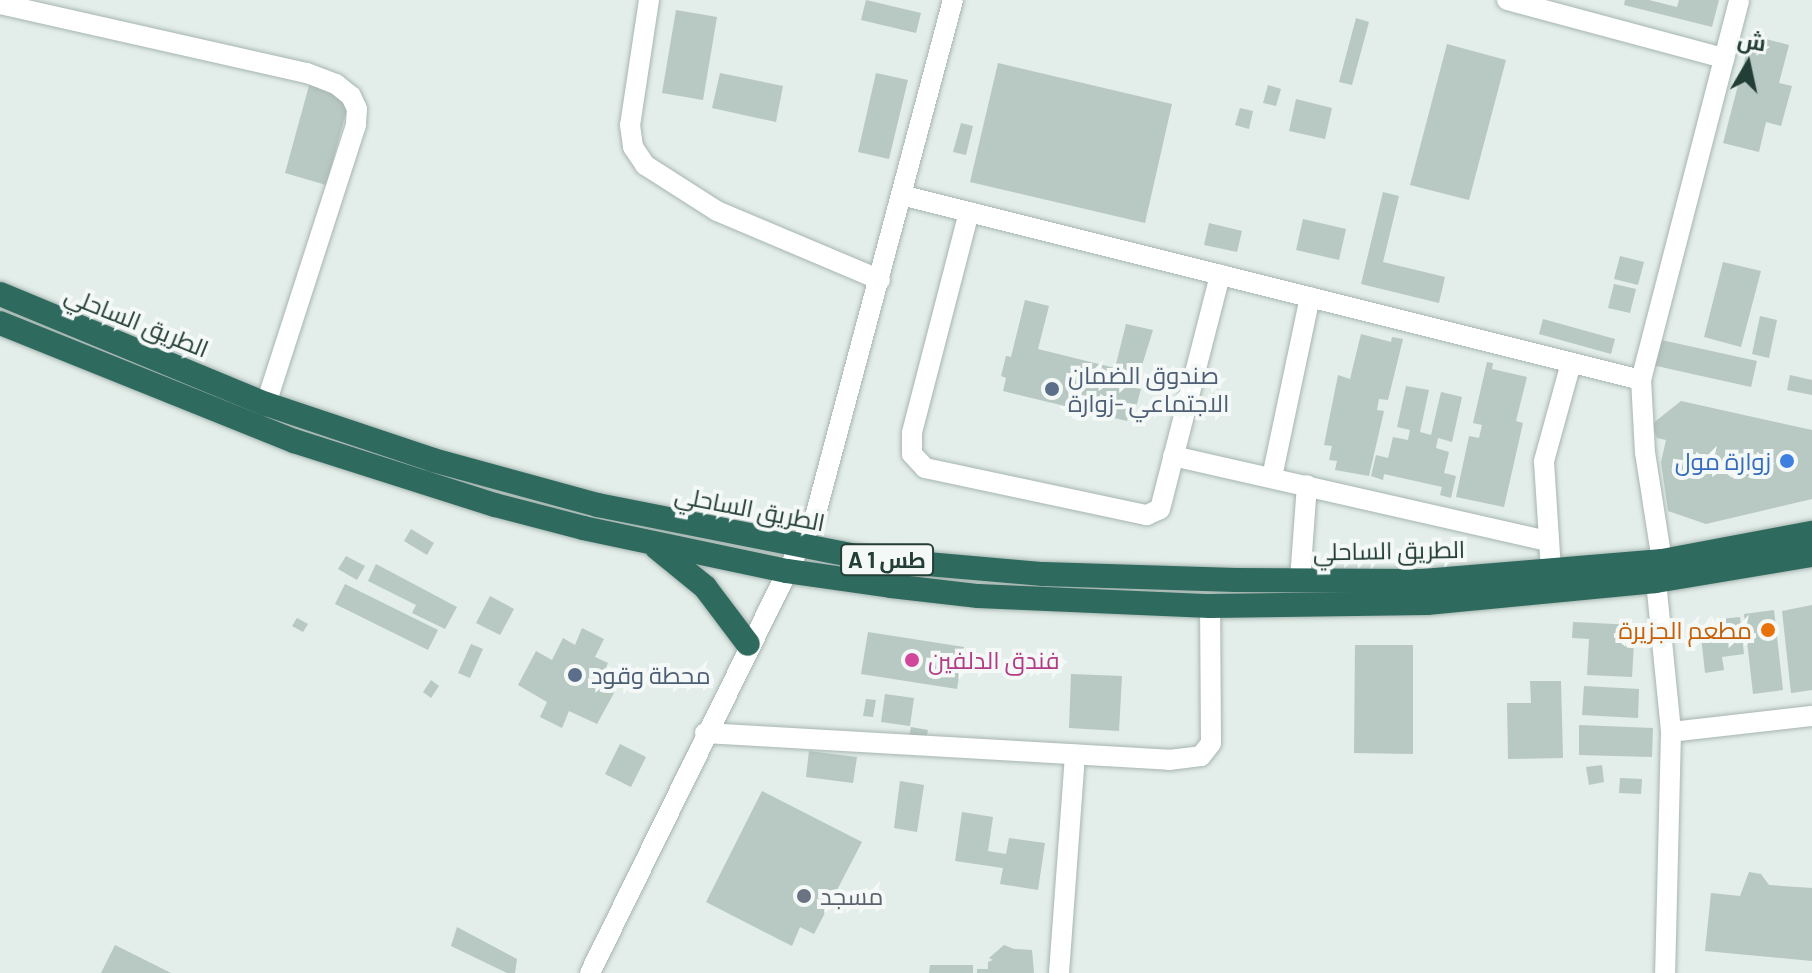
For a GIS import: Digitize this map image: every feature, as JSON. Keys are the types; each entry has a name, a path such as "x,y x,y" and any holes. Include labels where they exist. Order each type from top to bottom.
{"highway":[{"name":"الطريق الساحلي","path":"0,294 266,404 351,434 598,505 801,548 870,559 1043,574 1423,581 1551,570 1659,571 1812,533"},
{"name":"الطريق الساحلي","path":"0,323 217,412 361,464 495,505 787,571 978,596 1210,606 1427,603 1659,571 1812,555"},
{"path":"649,542 705,587 748,644"}],"street":[{"path":"649,0 630,125 633,147 645,165 717,211 880,280"},
{"path":"590,973 748,644 801,548 826,481 953,0"},
{"path":"1507,0 1724,58"},
{"path":"1665,973 1671,732 1641,380 1739,0"},
{"path":"0,4 307,73 336,84 355,102 356,125 266,404"},
{"path":"901,195 1641,380"},
{"path":"969,212 912,433 912,454 925,468 1147,515 1160,509 1220,275"},
{"path":"1272,477 1310,297"},
{"path":"1551,570 1544,461 1571,363"},
{"path":"1173,456 1547,541"},
{"path":"1300,580 1307,485"},
{"path":"705,733 1169,760 1201,756 1211,743 1210,606"},
{"path":"1671,732 1812,716"},
{"path":"1059,973 1075,755"}],"building":[{"path":"866,0 921,13 916,33 861,20"},
{"path":"1625,0 1649,0 1677,7 1679,0 1719,0 1712,27 1624,5"},
{"path":"676,10 717,17 703,100 662,93"},
{"path":"1356,18 1369,22 1352,85 1339,82"},
{"path":"1751,35 1789,45 1779,83 1792,86 1781,126 1766,122 1759,152 1723,143"},
{"path":"1447,44 1506,60 1469,200 1410,185"},
{"path":"998,63 1172,104 1145,223 970,182"},
{"path":"720,73 783,86 776,122 712,108"},
{"path":"876,73 908,80 889,159 858,152"},
{"path":"310,82 338,90 348,106 326,185 285,173"},
{"path":"1268,85 1281,89 1276,106 1263,103"},
{"path":"1296,99 1332,108 1325,139 1289,131"},
{"path":"1240,108 1253,111 1249,129 1235,125"},
{"path":"961,123 973,126 966,155 953,152"},
{"path":"1383,192 1399,196 1383,262 1445,277 1439,303 1361,284"},
{"path":"1303,219 1346,229 1339,260 1296,250"},
{"path":"1209,223 1242,231 1237,252 1204,245"},
{"path":"1620,256 1644,262 1638,285 1614,279"},
{"path":"1723,262 1761,271 1741,347 1704,337"},
{"path":"1614,284 1636,289 1630,313 1608,308"},
{"path":"1025,300 1049,306 1038,349 1115,368 1126,324 1153,330 1135,388 1141,389 1135,411 1130,410 1127,421 1003,391 1006,378 1001,376 1006,356 1011,357"},
{"path":"1760,316 1777,320 1769,358 1752,354"},
{"path":"1543,319 1615,339 1611,354 1539,334"},
{"path":"1361,334 1391,342 1392,337 1403,339 1388,400 1379,399 1377,410 1384,411 1369,476 1335,470 1337,461 1329,460 1332,446 1324,445 1338,375 1350,379"},
{"path":"1657,339 1757,361 1751,387 1652,365"},
{"path":"1487,362 1493,363 1492,369 1527,377 1516,421 1523,423 1504,507 1456,497 1469,436 1479,438 1482,425 1473,423"},
{"path":"1790,375 1812,380 1812,395 1787,390"},
{"path":"1406,386 1429,390 1420,432 1431,435 1441,392 1462,397 1452,442 1438,438 1436,448 1449,452 1444,473 1456,476 1451,498 1440,495 1442,487 1384,474 1383,480 1371,476 1376,455 1388,458 1393,437 1408,440 1410,430 1397,427"},
{"path":"1681,401 1812,430 1812,499 1706,524 1668,511 1661,462 1666,440 1657,438 1652,424"},
{"path":"411,529 434,543 427,555 404,541"},
{"path":"346,556 365,566 357,580 338,569"},
{"path":"376,564 457,607 445,629 412,613 416,605 368,581"},
{"path":"345,584 438,630 428,650 335,604"},
{"path":"490,596 514,609 500,635 476,623"},
{"path":"1812,605 1812,690 1791,693 1782,611"},
{"path":"1774,610 1783,690 1753,694 1744,614"},
{"path":"1740,617 1744,654 1722,657 1724,670 1705,673 1701,636 1723,633 1721,619"},
{"path":"297,618 308,624 303,632 292,626"},
{"path":"1573,622 1635,625 1632,677 1587,675 1589,639 1572,638"},
{"path":"582,628 604,639 595,657 608,663 598,686 614,693 597,724 569,711 562,728 540,717 547,702 518,685 536,651 552,660 563,638 575,645"},
{"name":"فندق الدلفين","path":"868,632 964,647 957,689 861,674"},
{"path":"471,644 483,649 470,678 458,673"},
{"path":"1355,645 1413,645 1413,754 1354,753"},
{"path":"1071,674 1122,676 1119,731 1069,728"},
{"path":"431,680 439,686 431,698 423,692"},
{"path":"1530,681 1561,681 1563,758 1508,759 1507,703 1531,703"},
{"path":"1584,686 1639,689 1638,718 1582,715"},
{"path":"885,694 914,698 910,726 881,722"},
{"path":"866,699 876,700 873,717 863,716"},
{"path":"1579,725 1653,728 1652,757 1579,755"},
{"path":"911,727 928,730 926,740 909,737"},
{"path":"620,744 646,757 631,787 605,774"},
{"path":"809,751 857,757 853,783 806,777"},
{"path":"1602,765 1604,782 1589,785 1586,767"},
{"path":"1620,778 1642,779 1641,794 1619,793"},
{"path":"900,781 924,785 917,832 894,828"},
{"path":"762,791 862,842 814,934 800,927 792,946 706,902"},
{"path":"962,812 993,817 988,851 1006,854 1009,838 1045,843 1038,890 1000,884 1003,868 955,861"},
{"path":"1749,872 1761,874 1769,885 1812,888 1812,961 1705,951 1711,893 1740,896"},
{"path":"457,927 517,959 515,973 507,973 451,946"},
{"path":"115,945 171,973 101,973"},
{"path":"1004,945 1032,950 1034,973 977,973 977,969 988,969 988,962 993,960 989,958"},
{"path":"930,965 973,965 973,973 929,973"}],"place":[{"name":"صندوق الضمان الاجتماعي -زوارة","path":"1052,389"},
{"name":"زوارة مول","path":"1787,461"},
{"name":"مطعم الجزيرة","path":"1768,630"},
{"name":"فندق الدلفين","path":"912,660"},
{"name":"محطة وقود","path":"575,675"},
{"name":"مسجد","path":"804,896"}]}
